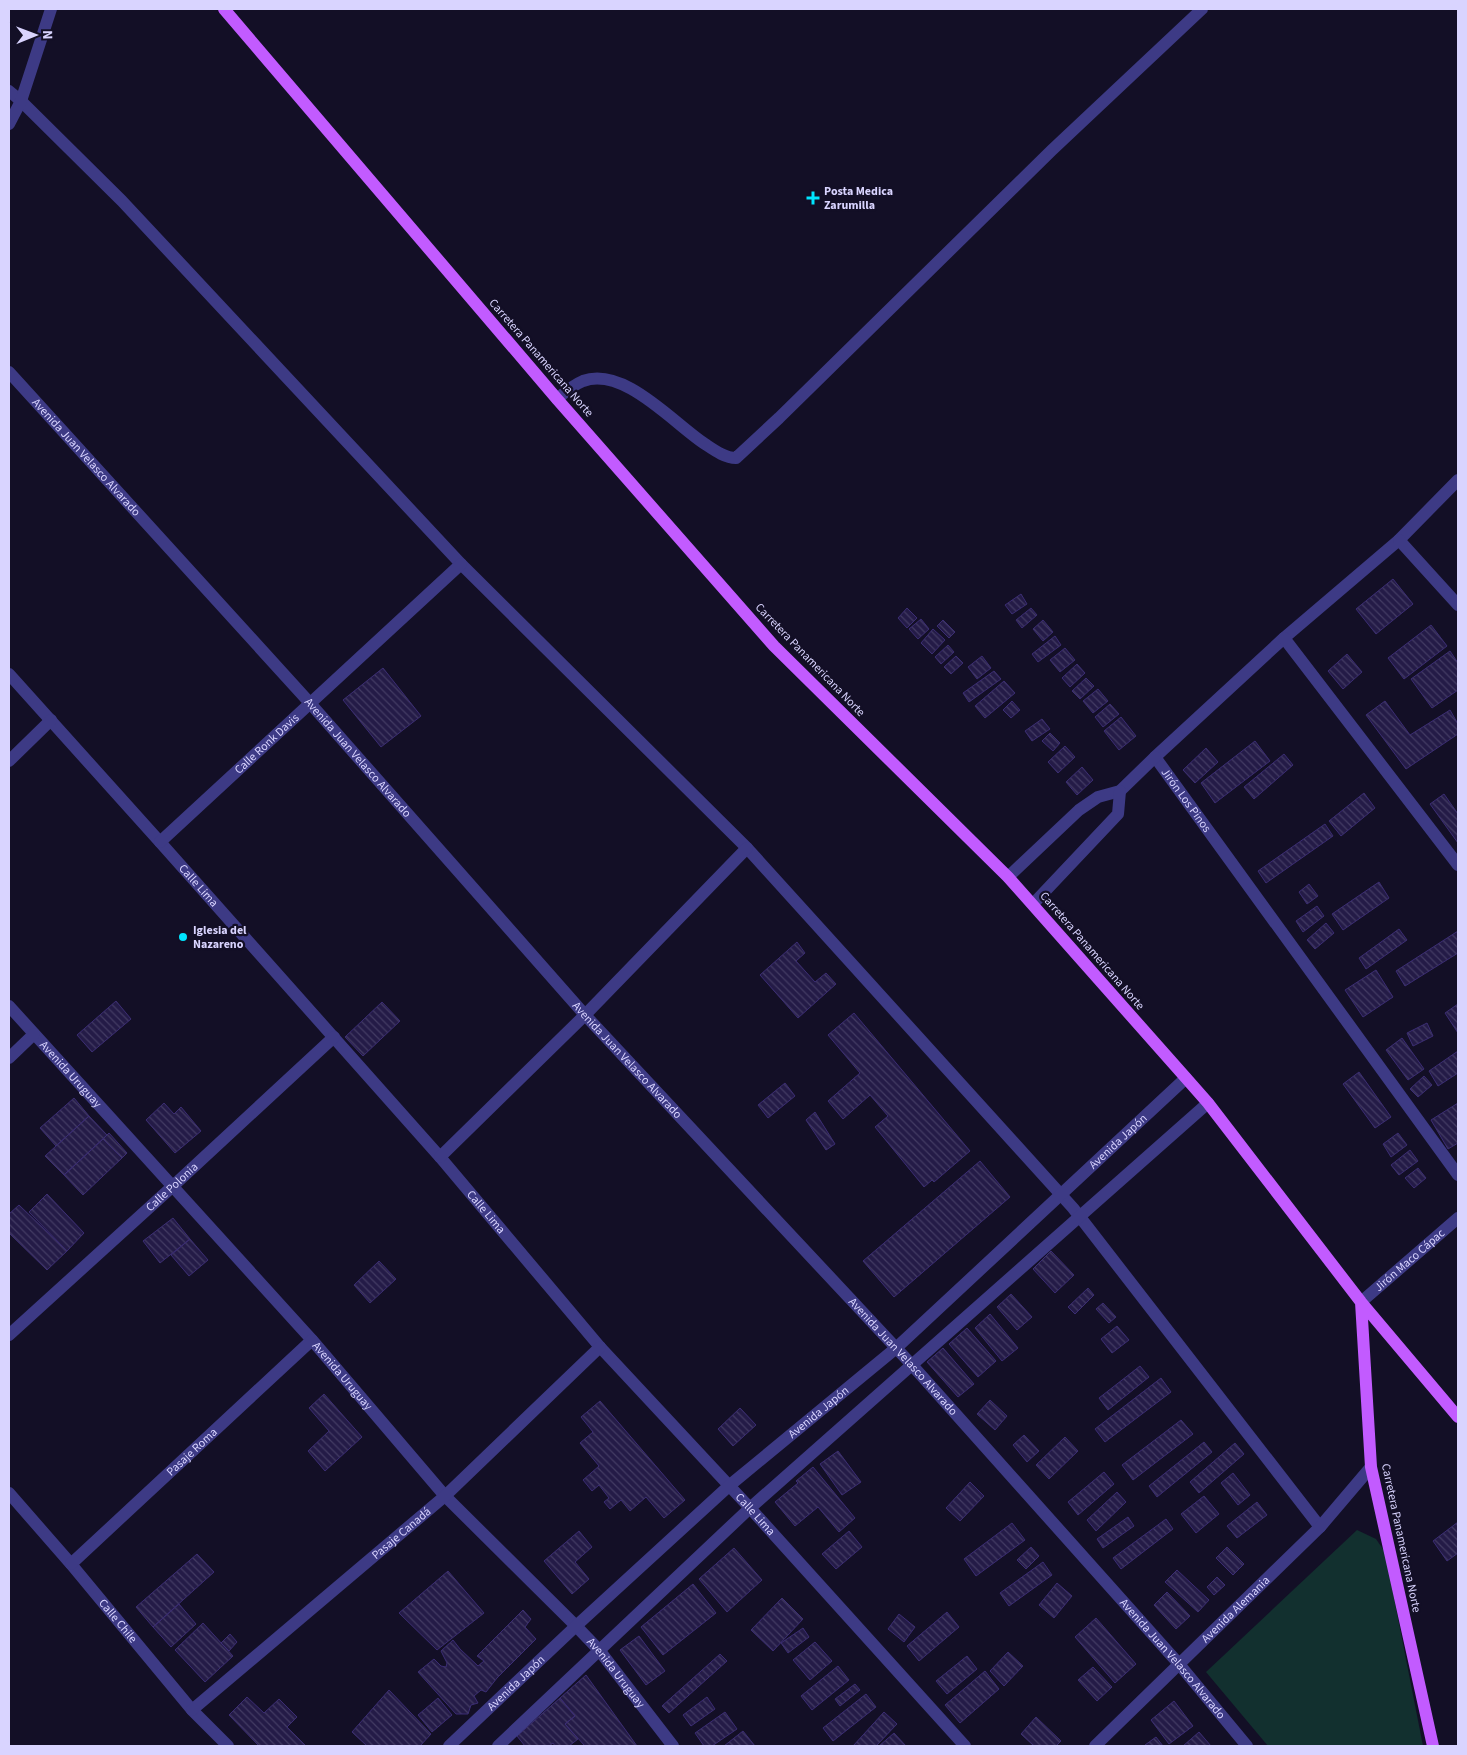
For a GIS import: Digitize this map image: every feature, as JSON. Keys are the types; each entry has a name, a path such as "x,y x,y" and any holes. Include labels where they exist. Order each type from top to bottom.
{"main road":[{"name":"Carretera Panamericana Norte","path":"224,9 557,399 774,646 1008,877 1208,1103 1361,1302 1458,1417"},
{"name":"Carretera Panamericana Norte","path":"1361,1302 1371,1467 1433,1746"}],"street":[{"path":"9,124 21,101 51,9"},
{"path":"557,399 584,381 612,379 664,411 692,436 716,451 731,458 736,458 1052,150 1202,9"},
{"path":"9,91 122,201 461,564 747,848 1080,1216 1320,1527"},
{"name":"Avenida Juan Velasco Alvarado","path":"9,372 309,702 585,1015 912,1365 1179,1664 1248,1746"},
{"name":"Jirón Los Pinos","path":"1458,480 1399,540 1284,638 1155,758 1458,1175"},
{"path":"1399,540 1458,605"},
{"name":"Calle Ronk Davis","path":"160,842 309,702 461,564"},
{"path":"1284,638 1458,865"},
{"name":"Calle Lima","path":"9,674 440,1157 600,1347 730,1485 965,1746"},
{"path":"9,761 51,720"},
{"path":"1008,877 1079,810 1098,797 1120,791 1155,758"},
{"path":"1033,904 1118,814 1120,791"},
{"path":"440,1157 585,1015 747,848"},
{"name":"Avenida Uruguay","path":"9,1006 312,1340 445,1496 599,1650 673,1746"},
{"path":"9,1058 34,1034"},
{"name":"Calle Polonia","path":"9,1335 334,1037"},
{"name":"Avenida Japón","path":"449,1746 730,1485 895,1349 1186,1078"},
{"path":"498,1746 750,1508 1208,1103"},
{"name":"Jirón Maco Cápac","path":"1361,1302 1458,1218"},
{"name":"Pasaje Roma","path":"71,1564 312,1340"},
{"name":"Pasaje Canadá","path":"192,1710 445,1496 600,1347"},
{"name":"Avenida Alemania","path":"1095,1746 1320,1527 1371,1467"},
{"name":"Calle Chile","path":"9,1493 71,1564 192,1710 228,1746"}],"green space":[{"path":"1357,1530 1376,1539 1385,1552 1423,1746 1268,1746 1206,1672"}],"building":[{"path":"1393,579 1413,604 1376,634 1356,609"},
{"path":"1021,594 1027,604 1012,614 1005,605"},
{"path":"907,608 917,618 907,628 898,618"},
{"path":"1031,608 1037,615 1022,628 1016,620"},
{"path":"921,619 929,629 918,639 909,629"},
{"path":"943,620 955,632 949,638 937,626"},
{"path":"1043,620 1053,632 1043,641 1033,629"},
{"path":"1431,625 1447,646 1404,679 1388,658"},
{"path":"933,629 945,640 932,654 921,643"},
{"path":"1055,636 1061,645 1038,662 1032,654"},
{"path":"948,645 954,652 941,664 935,657"},
{"path":"1065,648 1075,660 1060,672 1050,660"},
{"path":"1450,651 1458,663 1458,690 1432,708 1411,679"},
{"path":"1347,654 1362,672 1343,689 1328,671"},
{"path":"956,656 963,663 951,674 944,667"},
{"path":"982,656 991,668 977,679 968,667"},
{"path":"1077,664 1085,673 1070,687 1062,678"},
{"path":"383,668 421,716 381,747 343,700"},
{"path":"994,671 1001,679 969,702 963,693"},
{"path":"1086,678 1094,686 1080,699 1072,691"},
{"path":"1004,681 1015,693 985,718 975,706"},
{"path":"1098,689 1108,701 1093,713 1083,701"},
{"path":"1012,701 1020,710 1011,718 1003,710"},
{"path":"1385,701 1410,735 1450,710 1458,724 1458,734 1406,769 1366,715"},
{"path":"1110,704 1119,714 1103,727 1095,717"},
{"path":"1121,717 1136,736 1119,750 1104,731"},
{"path":"1042,719 1050,729 1032,741 1025,731"},
{"path":"1050,733 1060,743 1053,751 1042,741"},
{"path":"1255,741 1270,761 1215,803 1201,783"},
{"path":"1065,746 1075,757 1058,773 1048,762"},
{"path":"1206,748 1218,762 1195,783 1183,770"},
{"path":"1284,754 1293,765 1254,799 1244,787"},
{"path":"1082,767 1093,780 1077,795 1066,782"},
{"path":"1364,793 1375,808 1341,836 1329,821"},
{"path":"1444,794 1458,814 1458,843 1430,804"},
{"path":"1325,824 1333,836 1266,883 1258,871"},
{"path":"1379,882 1389,898 1343,930 1332,914"},
{"path":"1309,884 1318,896 1307,904 1299,892"},
{"path":"1317,906 1324,916 1303,932 1296,921"},
{"path":"1326,923 1334,933 1315,949 1307,940"},
{"path":"1399,929 1407,940 1366,969 1359,958"},
{"path":"1458,931 1458,953 1405,986 1396,971"},
{"path":"797,942 805,953 796,961 815,982 826,973 836,984 798,1018 760,975"},
{"path":"1376,970 1393,997 1363,1017 1345,990"},
{"path":"116,1001 131,1019 92,1052 77,1035"},
{"path":"382,1002 400,1021 363,1056 345,1037"},
{"path":"1458,1004 1458,1033 1445,1013"},
{"path":"854,1013 970,1151 934,1182 932,1180 924,1187 875,1127 888,1116 870,1095 843,1119 828,1101 860,1073 828,1035"},
{"path":"1427,1023 1433,1036 1413,1046 1407,1033"},
{"path":"1402,1038 1424,1069 1408,1080 1386,1050"},
{"path":"1458,1051 1458,1073 1438,1086 1429,1071"},
{"path":"1359,1072 1391,1117 1375,1128 1343,1084"},
{"path":"1424,1076 1432,1085 1418,1097 1410,1089"},
{"path":"785,1083 795,1096 768,1118 758,1105"},
{"path":"74,1098 89,1116 56,1146 40,1128"},
{"path":"164,1103 174,1114 181,1107 201,1131 175,1153 146,1120"},
{"path":"1458,1103 1458,1143 1448,1149 1431,1120"},
{"path":"815,1112 835,1144 826,1150 806,1120"},
{"path":"89,1116 107,1135 64,1175 45,1156"},
{"path":"109,1133 127,1153 122,1158 103,1139"},
{"path":"1398,1133 1407,1145 1391,1157 1383,1144"},
{"path":"103,1139 122,1158 83,1195 64,1175"},
{"path":"1410,1150 1418,1161 1399,1175 1391,1165"},
{"path":"980,1161 1010,1197 894,1297 863,1261"},
{"path":"1418,1168 1426,1178 1414,1188 1405,1178"},
{"path":"47,1194 84,1233 67,1251 29,1212"},
{"path":"19,1205 67,1251 47,1270 9,1233 9,1214"},
{"path":"173,1218 190,1239 160,1263 143,1241"},
{"path":"190,1239 208,1260 189,1276 171,1255"},
{"path":"1051,1251 1074,1275 1055,1293 1033,1269"},
{"path":"379,1261 396,1279 370,1303 354,1285"},
{"path":"1088,1288 1094,1295 1075,1314 1068,1307"},
{"path":"1011,1294 1032,1317 1017,1330 997,1307"},
{"path":"1103,1303 1116,1317 1109,1323 1096,1309"},
{"path":"990,1314 1018,1348 1002,1361 975,1328"},
{"path":"1117,1326 1129,1340 1112,1353 1101,1339"},
{"path":"967,1328 996,1361 978,1377 949,1344"},
{"path":"943,1348 974,1384 958,1397 927,1362"},
{"path":"1140,1366 1149,1377 1108,1410 1099,1398"},
{"path":"1161,1378 1171,1392 1105,1442 1095,1429"},
{"path":"324,1394 362,1437 325,1471 308,1451 329,1431 309,1408"},
{"path":"990,1400 1007,1416 995,1430 977,1414"},
{"path":"600,1401 685,1500 664,1518 646,1497 630,1511 621,1500 610,1509 604,1502 609,1498 599,1485 592,1491 583,1480 599,1466 580,1443 593,1432 581,1417"},
{"path":"740,1408 756,1425 733,1446 718,1429"},
{"path":"1181,1420 1193,1434 1133,1480 1122,1465"},
{"path":"1024,1435 1039,1451 1027,1462 1013,1445"},
{"path":"1065,1437 1078,1451 1049,1479 1036,1465"},
{"path":"1204,1442 1212,1452 1157,1497 1149,1486"},
{"path":"1235,1443 1244,1454 1199,1493 1190,1482"},
{"path":"838,1451 861,1482 842,1495 820,1464"},
{"path":"813,1467 855,1518 839,1532 818,1507 795,1526 775,1502 798,1483 796,1481"},
{"path":"1104,1472 1114,1484 1078,1515 1068,1502"},
{"path":"1233,1473 1250,1495 1238,1505 1221,1483"},
{"path":"970,1482 984,1496 960,1521 946,1508"},
{"path":"1117,1492 1126,1502 1096,1531 1087,1520"},
{"path":"1204,1496 1219,1514 1196,1533 1181,1514"},
{"path":"1257,1502 1267,1515 1237,1538 1227,1526"},
{"path":"1128,1517 1134,1526 1103,1548 1097,1539"},
{"path":"1166,1519 1173,1529 1121,1569 1113,1558"},
{"path":"1458,1522 1458,1553 1447,1561 1433,1541"},
{"path":"1012,1523 1025,1540 976,1576 964,1559"},
{"path":"579,1531 592,1547 575,1562 589,1579 572,1594 544,1561"},
{"path":"849,1531 862,1547 836,1569 822,1554"},
{"path":"1031,1547 1039,1556 1026,1569 1017,1560"},
{"path":"1227,1547 1244,1564 1233,1575 1216,1558"},
{"path":"734,1548 762,1580 727,1612 699,1579"},
{"path":"197,1554 214,1572 153,1627 136,1607"},
{"path":"1043,1562 1052,1575 1009,1606 1000,1593"},
{"path":"1177,1570 1209,1600 1198,1612 1165,1582"},
{"path":"448,1571 484,1613 437,1650 399,1613"},
{"path":"1217,1577 1225,1585 1214,1595 1207,1587"},
{"path":"1057,1583 1072,1596 1054,1618 1039,1605"},
{"path":"693,1584 716,1613 663,1655 641,1627"},
{"path":"1167,1592 1190,1616 1176,1629 1154,1605"},
{"path":"782,1598 803,1619 773,1651 751,1630"},
{"path":"179,1604 196,1624 171,1647 153,1627"},
{"path":"523,1610 531,1619 525,1627 536,1639 497,1678 486,1692 481,1690 474,1696 478,1703 471,1705 468,1714 456,1714 418,1672 434,1659 441,1666 446,1667 447,1663 441,1651 453,1640 478,1666 484,1661 477,1656"},
{"path":"947,1612 959,1627 919,1661 907,1646"},
{"path":"899,1614 915,1627 904,1642 888,1629"},
{"path":"1096,1618 1136,1664 1115,1683 1075,1637"},
{"path":"203,1623 233,1656 205,1682 175,1650"},
{"path":"803,1628 809,1637 788,1653 781,1643"},
{"path":"230,1634 237,1642 229,1651 221,1643"},
{"path":"639,1636 665,1671 646,1685 620,1650"},
{"path":"815,1642 832,1661 810,1680 793,1660"},
{"path":"1008,1652 1023,1666 1004,1686 990,1671"},
{"path":"720,1654 727,1661 669,1713 662,1706"},
{"path":"967,1656 977,1669 947,1694 936,1681"},
{"path":"838,1666 849,1680 812,1710 801,1696"},
{"path":"1093,1667 1112,1687 1097,1701 1078,1680"},
{"path":"985,1671 999,1689 960,1723 945,1705"},
{"path":"586,1675 637,1746 585,1746 565,1724 575,1716 560,1698"},
{"path":"855,1684 860,1690 840,1706 835,1699"},
{"path":"389,1690 431,1734 420,1746 367,1746 352,1732"},
{"path":"866,1694 876,1707 833,1741 823,1728"},
{"path":"247,1697 264,1713 279,1699 297,1717 287,1727 306,1746 259,1746 229,1715"},
{"path":"707,1697 715,1709 691,1726 683,1715"},
{"path":"438,1698 452,1715 432,1732 418,1715"},
{"path":"560,1698 575,1716 565,1724 578,1739 569,1746 555,1746 553,1743 549,1746 525,1746 517,1736"},
{"path":"1174,1701 1193,1726 1169,1744 1151,1720"},
{"path":"725,1712 737,1729 712,1746 704,1746 695,1733"},
{"path":"884,1712 897,1724 876,1746 853,1746"},
{"path":"1036,1717 1061,1741 1056,1746 1034,1746 1021,1734"},
{"path":"743,1731 755,1746 724,1746"},
{"path":"1199,1732 1211,1746 1183,1746"},
{"path":"894,1733 906,1746 879,1746"},
{"path":"1156,1737 1163,1746 1145,1745"}],"place":[{"name":"Posta Medica Zarumilla","path":"813,198"},
{"name":"Iglesia del Nazareno","path":"183,937"}]}
